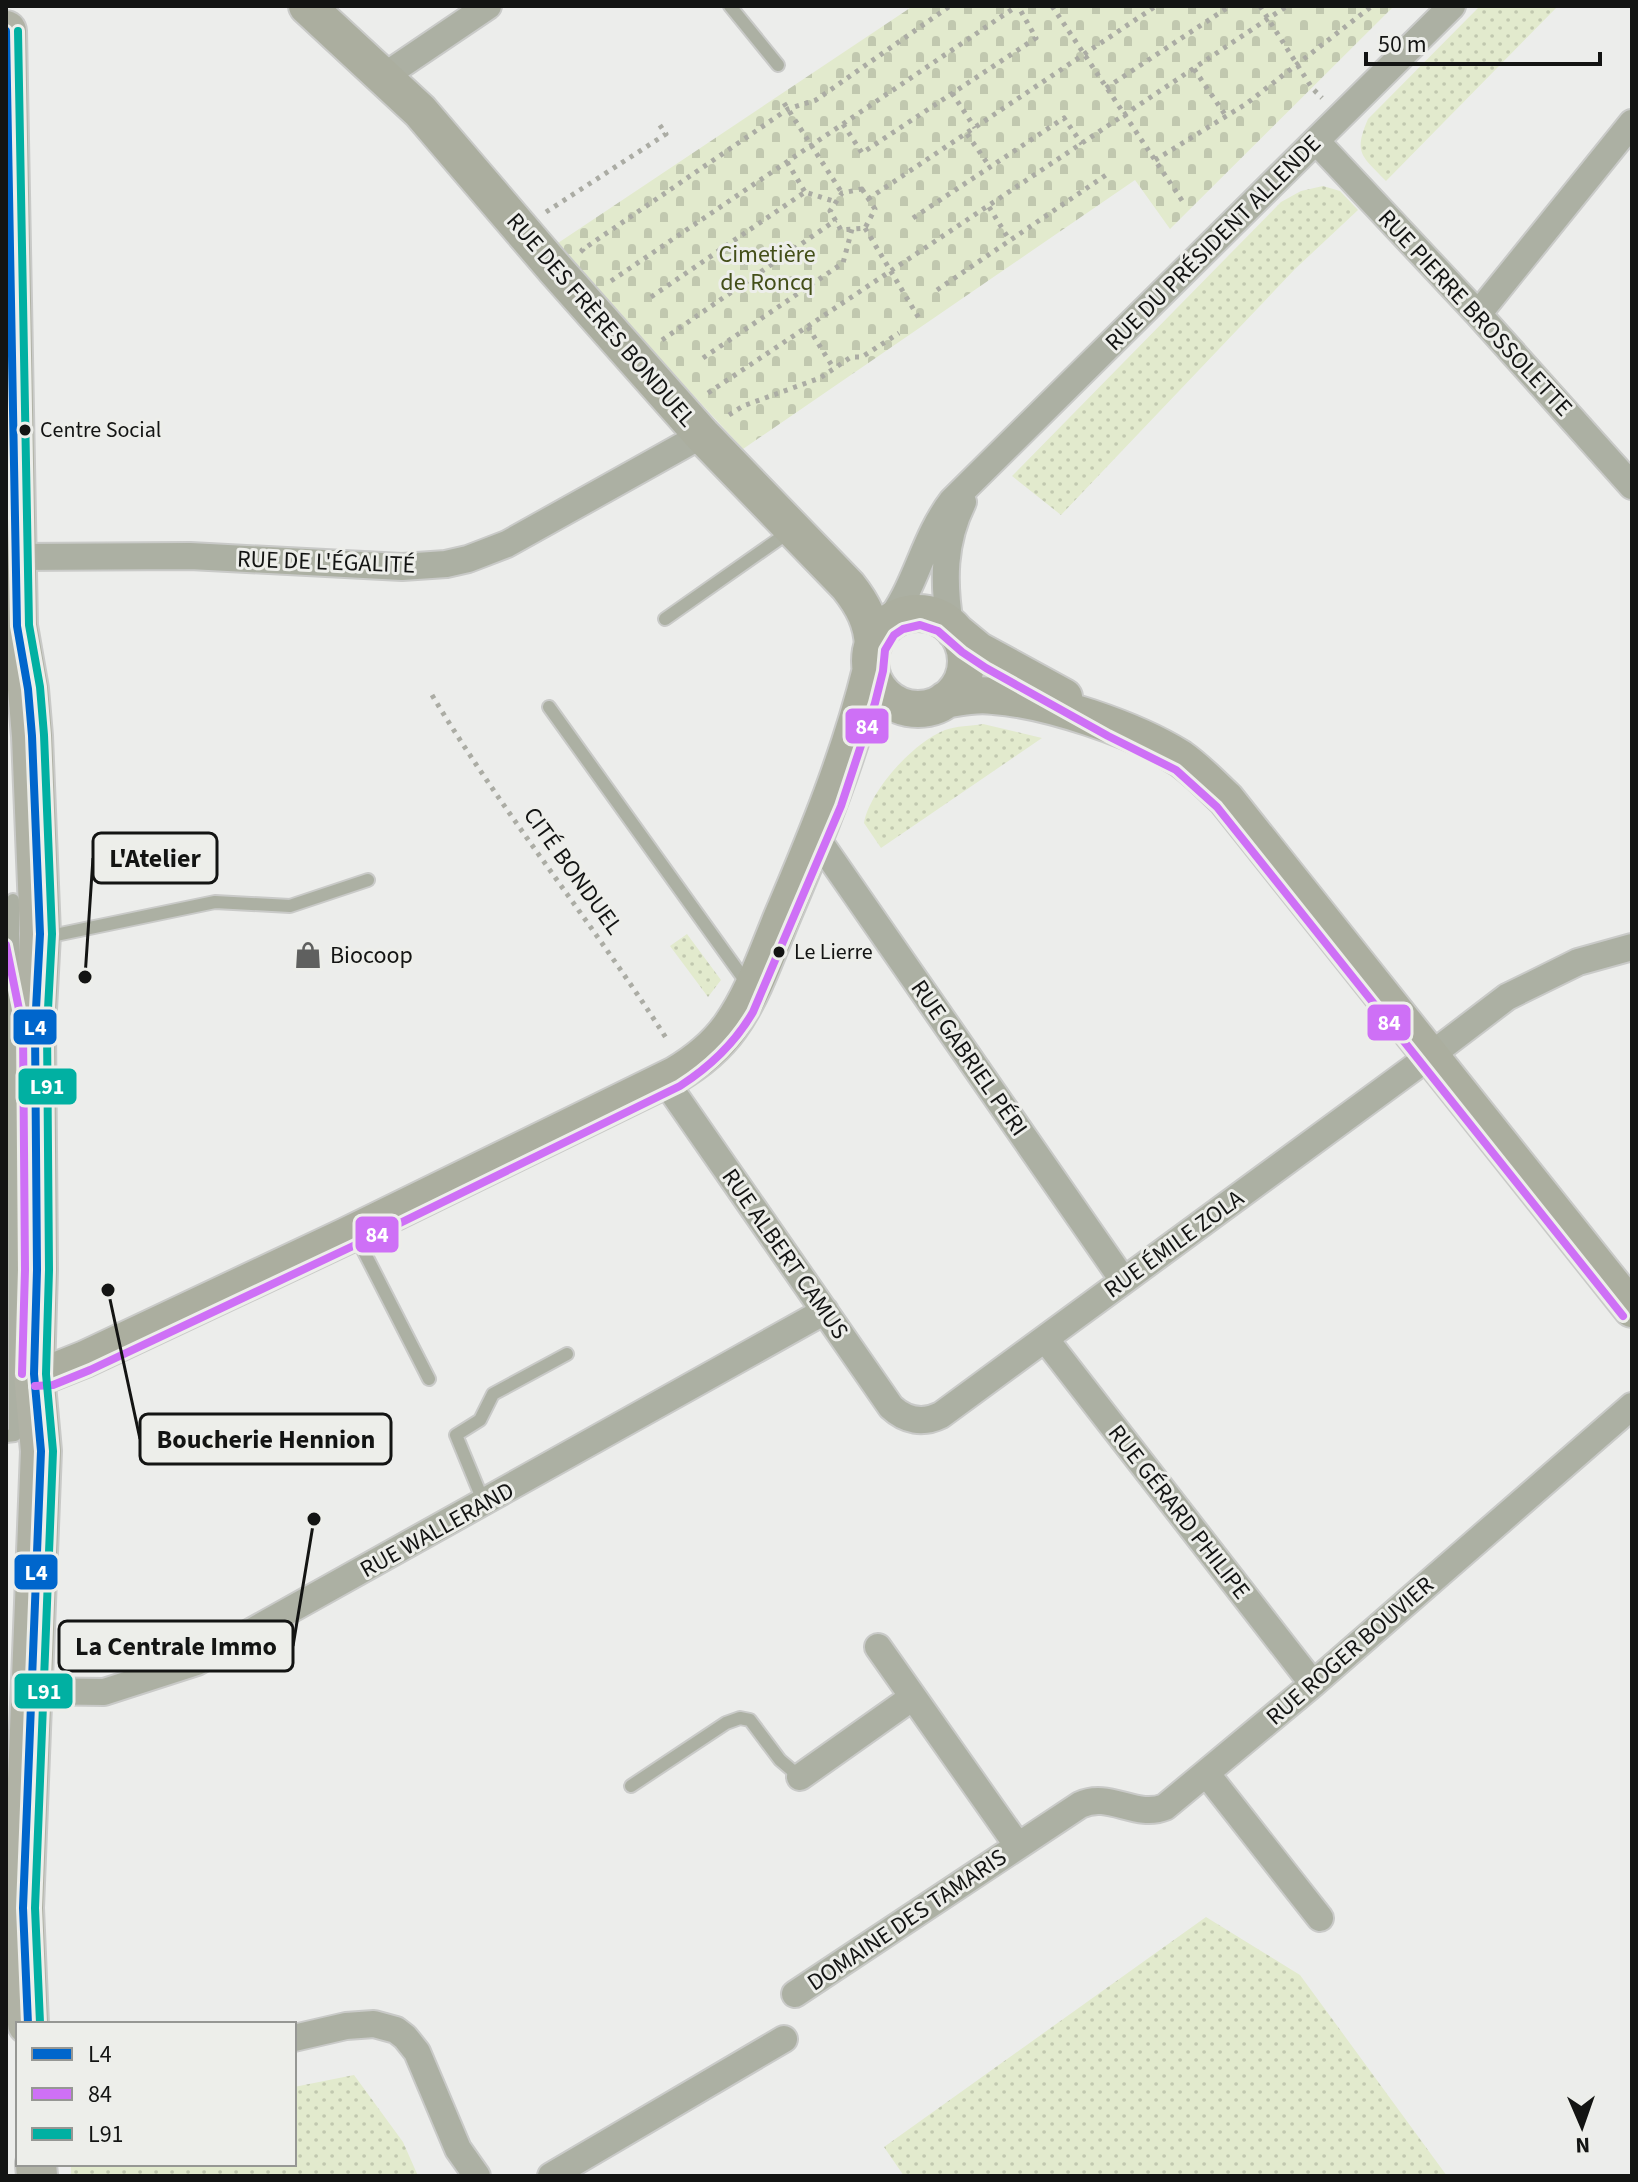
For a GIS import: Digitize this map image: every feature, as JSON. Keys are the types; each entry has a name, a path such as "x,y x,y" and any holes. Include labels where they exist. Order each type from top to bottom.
{"main road":[{"path":"6,31 17,626 11,689 10,757 13,900 17,939 35,1028"},
{"path":"17,626 32,736 40,939 35,1028 37,1270 34,1374 41,1451 35,1613 18,1684"},
{"path":"20,2014 15,1957 23,1908 10,1436 34,1374"}],"street":[{"name":"RUE DES FRÈRES BONDUEL","path":"307,6 420,111 520,229 656,352 715,419 792,530 860,601 876,647"},
{"path":"383,77 488,6"},
{"name":"RUE DU PRÉSIDENT ALLENDE","path":"876,647 902,604 940,517 1452,6"},
{"path":"1478,314 1632,123"},
{"name":"RUE PIERRE BROSSOLETTE","path":"1316,141 1478,314 1632,486"},
{"name":"RUE DE L'ÉGALITÉ","path":"15,557 190,556 402,567 446,564 507,544 715,419"},
{"name":"RUE DU PRÉSIDENT ALLENDE","path":"952,628 944,583 949,541 960,508 974,481"},
{"path":"34,1374 50,1373 85,1359 353,1232 675,1075 705,1055 725,1034 750,988 816,837 857,724 876,647 906,615 921,613 937,617 985,654 1114,726 1183,760 1226,799 1632,1309"},
{"path":"830,802 878,736 894,722 934,704 961,683 965,652 952,628"},
{"path":"876,647 876,684 886,696 907,707 968,696 1012,698 1114,726"},
{"name":"RUE GABRIEL PÉRI","path":"816,837 1123,1280"},
{"name":"RUE ÉMILE ZOLA","path":"912,1420 941,1415 1431,1055 1488,1009 1527,985 1578,962 1632,947"},
{"name":"RUE ALBERT CAMUS","path":"675,1075 825,1311 891,1407 912,1420"},
{"name":"RUE WALLERAND","path":"18,1684 85,1693 104,1692 190,1666 825,1311"},
{"name":"RUE GÉRARD PHILIPE","path":"1046,1340 1313,1684"},
{"name":"RUE ROGER BOUVIER","path":"1206,1773 1313,1684 1632,1406"},
{"name":"DOMAINE DES TAMARIS","path":"878,1647 1018,1846"},
{"path":"800,1777 913,1697"},
{"path":"1206,1773 1320,1918"},
{"name":"DOMAINE DES TAMARIS","path":"795,1994 1087,1802 1103,1801 1145,1811 1157,1810 1165,1807 1206,1773"},
{"path":"296,2038 346,2026 374,2024 396,2030 417,2052 458,2149 477,2176"},
{"path":"551,2176 784,2039"}],"lane":[{"path":"730,6 778,65"},
{"path":"665,619 792,530"},
{"path":"549,707 750,988"},
{"path":"40,939 215,902 290,906 368,880"},
{"path":"10,1436 13,900"},
{"path":"353,1232 429,1379"},
{"path":"484,1503 456,1435 480,1420 493,1394 567,1354"},
{"path":"631,1786 726,1723 740,1718 750,1720 780,1760 800,1777"}],"path":[{"path":"591,261 582,250 786,106 816,100 950,6"},
{"path":"600,272 609,282 787,162 843,124 1018,6 1036,38 862,153 843,124"},
{"path":"1052,6 1183,202"},
{"path":"868,199 1156,6"},
{"path":"1106,88 1230,6"},
{"path":"1260,6 1312,88 1341,117"},
{"path":"707,394 1287,6"},
{"path":"1155,160 1298,66 1372,6"},
{"path":"1194,69 1226,116"},
{"path":"952,93 975,128"},
{"path":"786,106 842,193"},
{"path":"913,218 1064,118 1082,144"},
{"path":"520,229 666,134 657,121"},
{"path":"967,134 990,167"},
{"path":"787,162 805,192 836,202"},
{"path":"937,290 1106,175"},
{"path":"862,189 875,209 865,228 841,230 830,211 842,193 862,189"},
{"path":"651,297 805,192"},
{"path":"989,207 1010,241"},
{"path":"656,352 836,220"},
{"path":"865,228 920,320"},
{"path":"703,358 843,263 852,229"},
{"path":"808,327 834,369"},
{"path":"698,383 707,394 715,419 820,378 851,357 862,357 899,333"},
{"name":"CITÉ BONDUEL","path":"432,695 463,747 627,976 675,1075"}],"green space":[{"name":"Cimetière de Roncq","path":"913,6 1394,6 1170,229 1135,180 743,449 555,245"},
{"path":"1480,6 1558,6 1386,181 1362,154 1361,140 1368,119"},
{"path":"1323,186 1340,191 1358,210 1295,269 1061,515 1012,476 1281,202 1301,191"},
{"path":"983,724 1042,738 881,848 864,823 884,782 907,756 933,736 949,729"},
{"path":"687,934 721,980 708,997 670,946"},
{"path":"1206,1917 1300,1975 1447,2176 904,2176 884,2147"},
{"path":"354,2075 403,2142 418,2176 71,2176 71,2166 296,2166 296,2087"}],"transit line":[{"name":"L4","path":"6,31 17,626 32,736 40,934 35,1028 37,1270 34,1374 41,1451 23,1908 28,2022"},
{"name":"L91","path":"18,31 29,625 40,687 44,735 52,934 47,1028 49,1270 46,1374 53,1451 35,1908 40,2022"},
{"name":"84","path":"35,1386 53,1385 90,1370 351,1247 680,1086 712,1062 730,1044 753,1012 841,806 875,703 885,650 894,635 920,625 938,631 986,668 1176,770 1217,807 1623,1316"},
{"name":"84","path":"6,945 23,1029 25,1270 22,1374"}],"place":[{"name":"Centre Social","path":"25,430"},
{"name":"Le Lierre","path":"779,952"},
{"name":"Biocoop","path":"308,955"},
{"name":"L'Atelier","path":"85,977"},
{"name":"Boucherie Hennion","path":"108,1290"},
{"name":"La Centrale Immo","path":"314,1519"}]}
